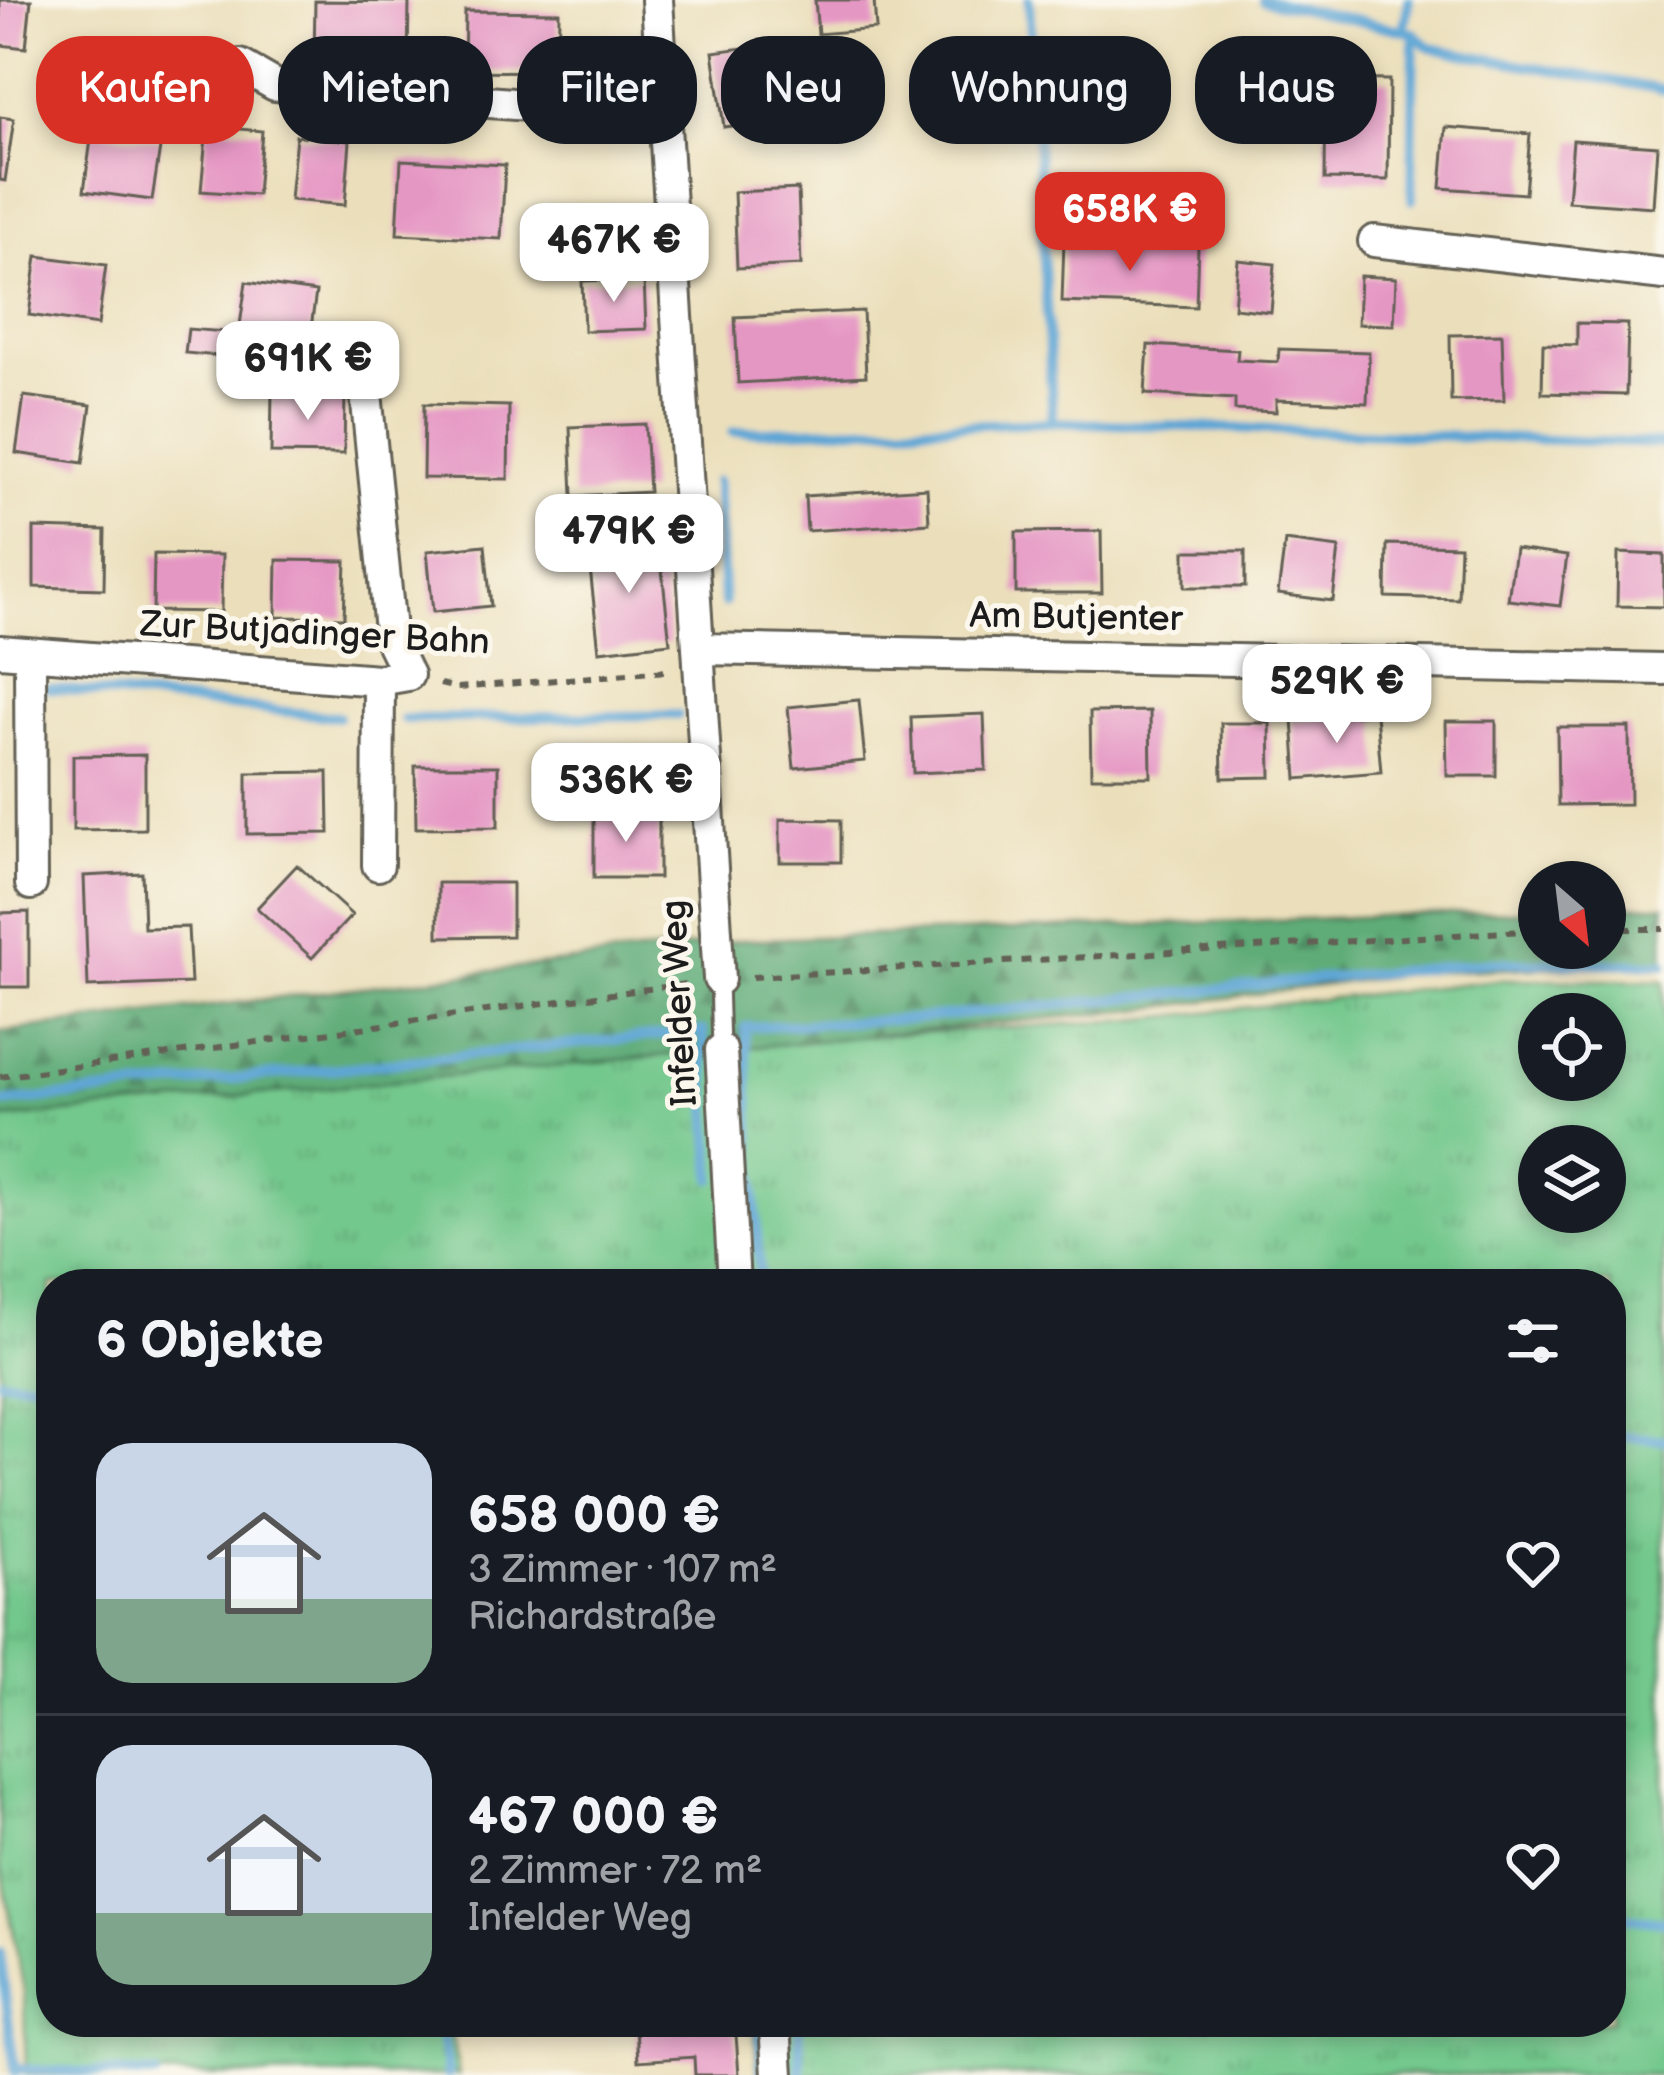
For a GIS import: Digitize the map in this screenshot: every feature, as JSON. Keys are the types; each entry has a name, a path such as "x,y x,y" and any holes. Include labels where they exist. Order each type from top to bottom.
{"street":[{"name":"Infelder Weg","path":"657,0 659,36"},
{"path":"254,73 274,85 517,104"},
{"name":"Infelder Weg","path":"666,144 719,979"},
{"path":"1374,242 1664,274"},
{"path":"364,373 393,678 378,865"},
{"path":"15,654 31,884"},
{"name":"Zur Butjadinger Bahn","path":"15,654 393,678"},
{"name":"Am Butjenter","path":"700,659 1664,669"},
{"name":"Infelder Weg","path":"721,1050 733,1269"},
{"path":"776,2037 778,2075"}],"lane":[{"name":"Infelder Weg","path":"719,979 721,1050"}],"path":[{"name":"Zur Butjadinger Bahn","path":"393,678 457,688 700,659"},
{"path":"1626,929 1664,929"},
{"path":"0,1077 719,979 1518,931"}],"green space":[{"path":"1664,905 1664,963 1626,964 1626,906"},
{"path":"1518,911 1518,968 1421,972 1138,1010 0,1119 0,1032 743,940"},
{"path":"1506,979 1664,981 1664,2075 758,2075 755,2037 1626,2037 1626,1269 36,1269 36,2037 452,2037 459,2075 26,2075 24,1990 0,1862 0,1119 767,1042 1134,1020"}],"building":[{"path":"0,0 31,0 26,48 0,45"},
{"path":"815,0 874,0 876,29 818,34"},
{"path":"315,1 409,2 408,36 314,36"},
{"path":"465,11 559,12 559,36 517,36 517,72 493,71 493,36 465,36"},
{"path":"721,51 721,107 713,52"},
{"path":"1377,80 1389,80 1388,180 1325,179 1325,144 1377,144"},
{"path":"0,117 14,119 5,181 0,180"},
{"path":"1446,127 1530,134 1525,194 1441,188"},
{"path":"254,130 262,131 257,195 201,191 205,144 254,144"},
{"path":"1573,140 1657,146 1653,207 1568,201"},
{"path":"90,144 161,144 152,200 84,191"},
{"path":"295,144 350,144 345,205 290,200"},
{"path":"401,160 505,165 501,239 397,234"},
{"path":"798,189 801,265 737,268 734,192"},
{"path":"1064,241 1198,246 1196,307 1062,302"},
{"path":"37,256 106,265 98,325 29,315"},
{"path":"1238,260 1275,264 1271,312 1234,308"},
{"path":"1360,276 1396,278 1394,325 1358,324"},
{"path":"644,279 646,329 584,331 582,281"},
{"path":"246,282 316,292 309,342 273,337 274,361 185,353 188,329 239,333"},
{"path":"863,311 866,376 738,383 735,317"},
{"path":"1577,323 1628,324 1626,395 1542,393 1543,344 1577,345"},
{"path":"1502,334 1504,400 1451,401 1450,335"},
{"path":"1148,345 1238,350 1237,360 1278,362 1279,349 1369,352 1367,403 1276,400 1276,412 1235,410 1235,399 1145,394"},
{"path":"272,391 345,393 344,454 271,453"},
{"path":"24,396 91,405 83,463 16,453"},
{"path":"424,404 509,406 508,479 423,478"},
{"path":"645,424 649,492 573,496 570,427"},
{"path":"927,488 929,523 807,531 805,496"},
{"path":"34,528 105,530 104,589 34,587"},
{"path":"1101,531 1102,593 1016,593 1016,532"},
{"path":"1285,541 1339,548 1333,601 1278,594"},
{"path":"659,542 670,643 599,651 588,550"},
{"path":"1387,544 1460,546 1458,599 1386,597"},
{"path":"485,545 491,606 433,612 427,551"},
{"path":"1515,549 1567,556 1560,606 1508,600"},
{"path":"1185,551 1245,551 1245,587 1185,587"},
{"path":"1618,553 1664,555 1664,607 1617,606"},
{"path":"154,554 222,555 221,612 153,611"},
{"path":"277,560 346,561 344,618 276,617"},
{"path":"859,700 865,761 794,768 788,707"},
{"path":"1150,711 1151,777 1091,777 1090,712"},
{"path":"984,714 986,770 913,773 911,717"},
{"path":"1376,714 1381,772 1297,779 1293,720"},
{"path":"1446,721 1496,721 1496,776 1447,776"},
{"path":"1221,723 1270,723 1271,777 1222,778"},
{"path":"1557,727 1629,727 1630,804 1558,805"},
{"path":"145,755 145,829 73,830 73,756"},
{"path":"415,766 498,766 498,827 416,828"},
{"path":"328,772 329,833 247,834 247,773"},
{"path":"594,812 659,812 659,878 594,878"},
{"path":"780,819 841,820 841,862 780,862"},
{"path":"297,865 352,915 312,958 257,908"},
{"path":"142,873 144,928 188,927 191,983 88,987 84,876"},
{"path":"438,883 512,883 512,936 438,937"},
{"path":"29,912 29,987 0,987 0,913"},
{"path":"637,2037 736,2037 739,2075 695,2075 694,2057 638,2061"}],"waterway":[{"path":"733,432 1053,422 1029,0"},
{"path":"1263,0 1414,33 1430,48 1664,90"},
{"path":"1403,30 1409,0"},
{"path":"1412,200 1414,33"},
{"path":"1053,422 1664,444"},
{"path":"717,481 724,603"},
{"path":"48,688 338,717"},
{"path":"404,719 678,715"},
{"path":"759,1269 745,1027 913,1019 1492,962 1664,964"},
{"path":"0,1103 703,1031 713,1179"},
{"path":"0,1380 36,1383"},
{"path":"1626,1436 1664,1440"},
{"path":"1626,1917 1664,1922"},
{"path":"0,1952 15,2072"},
{"path":"442,2037 448,2075"},
{"path":"761,2037 762,2075"},
{"path":"800,2037 801,2075"},
{"path":"15,2069 155,2075"}]}
